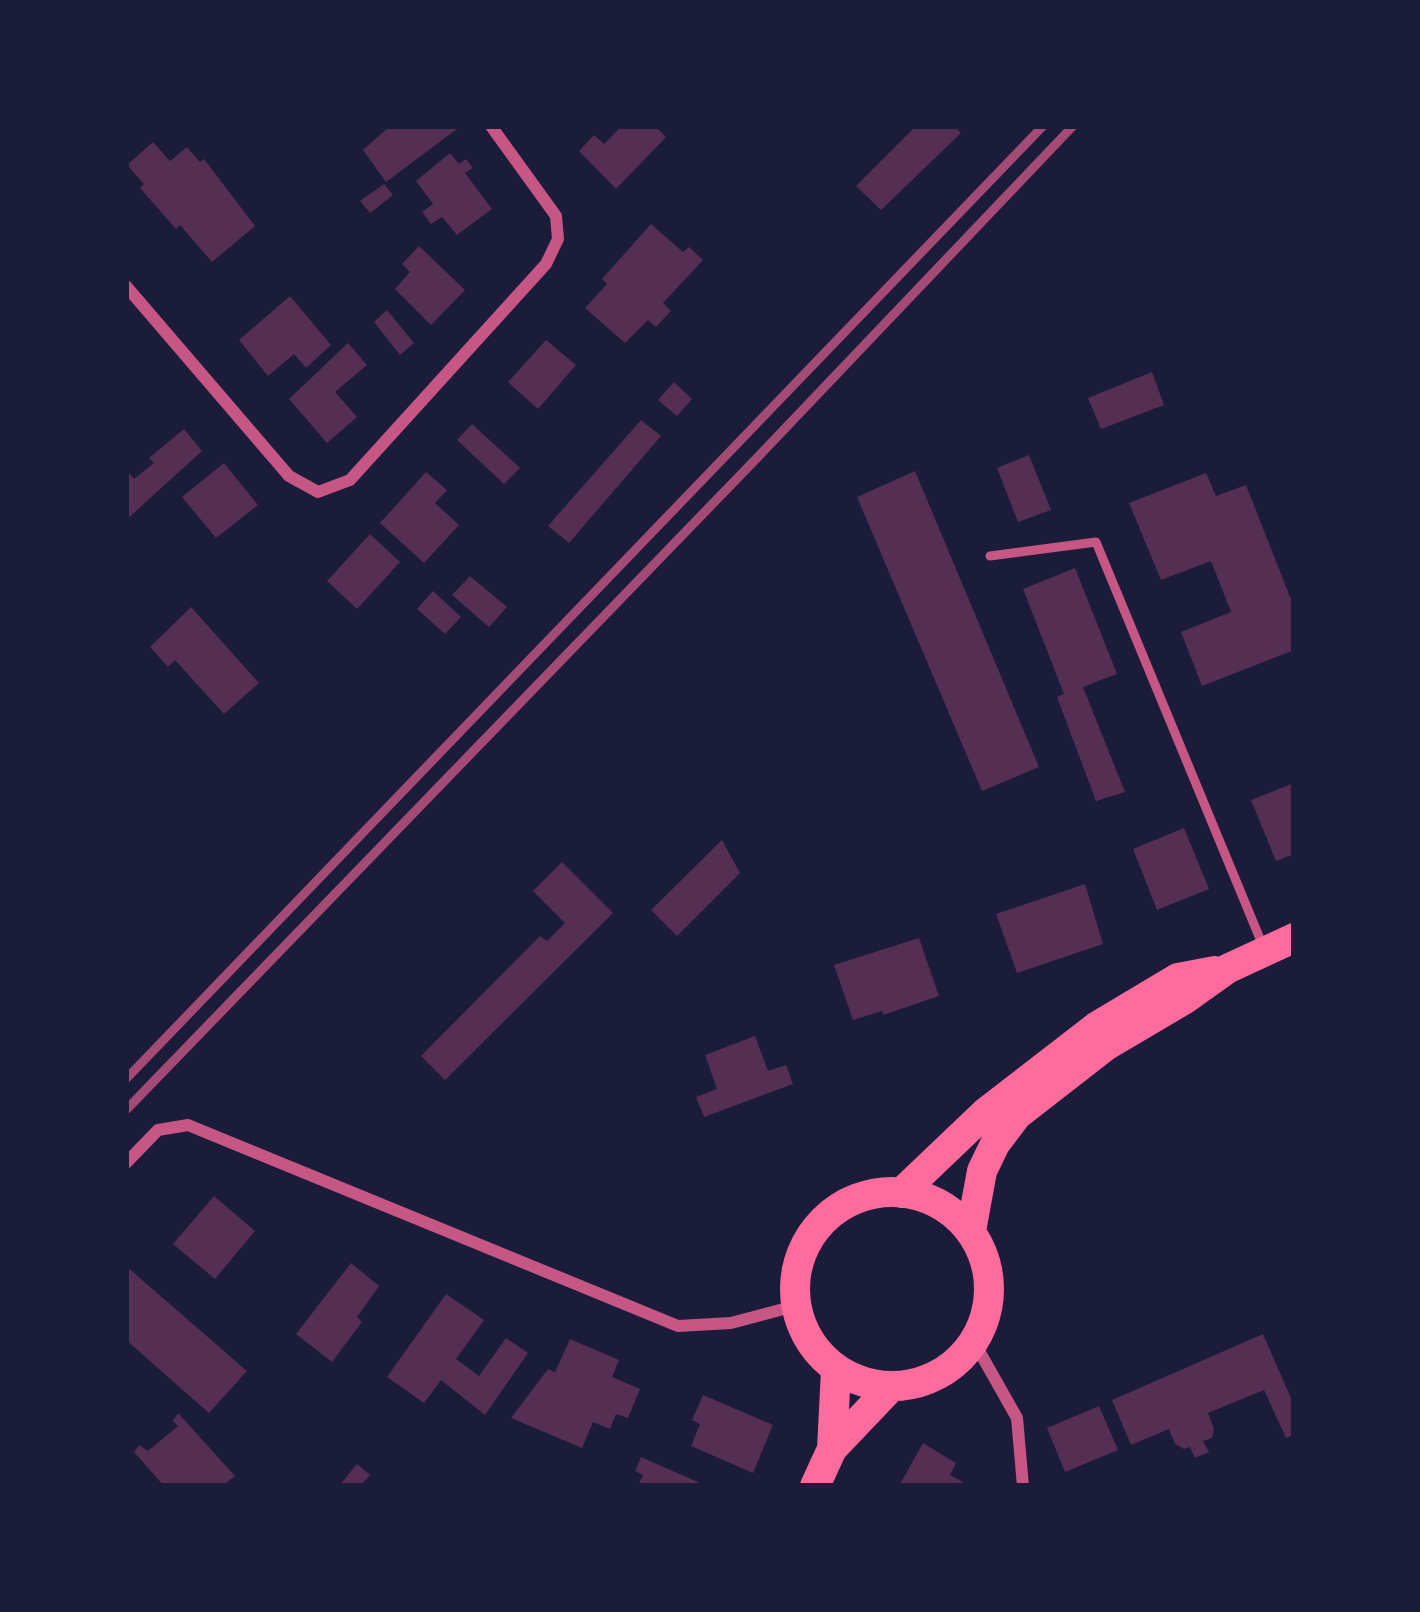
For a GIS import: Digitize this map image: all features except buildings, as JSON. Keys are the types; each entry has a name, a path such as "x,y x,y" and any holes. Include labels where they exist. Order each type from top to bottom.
{"main road":[{"path":"971,1231 982,1171 1017,1115 1107,1045 1227,969 1294,938"},
{"path":"901,1193 986,1112 1096,1027 1178,978 1227,969"},
{"path":"884,1192 917,1194 947,1208 971,1231 989,1280 987,1312 974,1342 952,1366 924,1382 892,1387 862,1383 836,1370 817,1353 795,1306 795,1274 805,1242 825,1216 853,1199 884,1192"},
{"path":"832,1449 836,1370"},
{"path":"814,1486 832,1449 892,1387"}],"street":[{"path":"126,286 289,476 317,492 350,480 546,264 558,239 556,216 490,126"},
{"path":"126,1163 158,1130 188,1125 678,1326 730,1323 795,1306"},
{"path":"974,1342 1017,1418 1023,1486"}],"lane":[{"path":"990,556 1096,542 1264,951"}],"railway":[{"path":"126,1079 1043,126"},
{"path":"126,1110 1073,126"}]}
